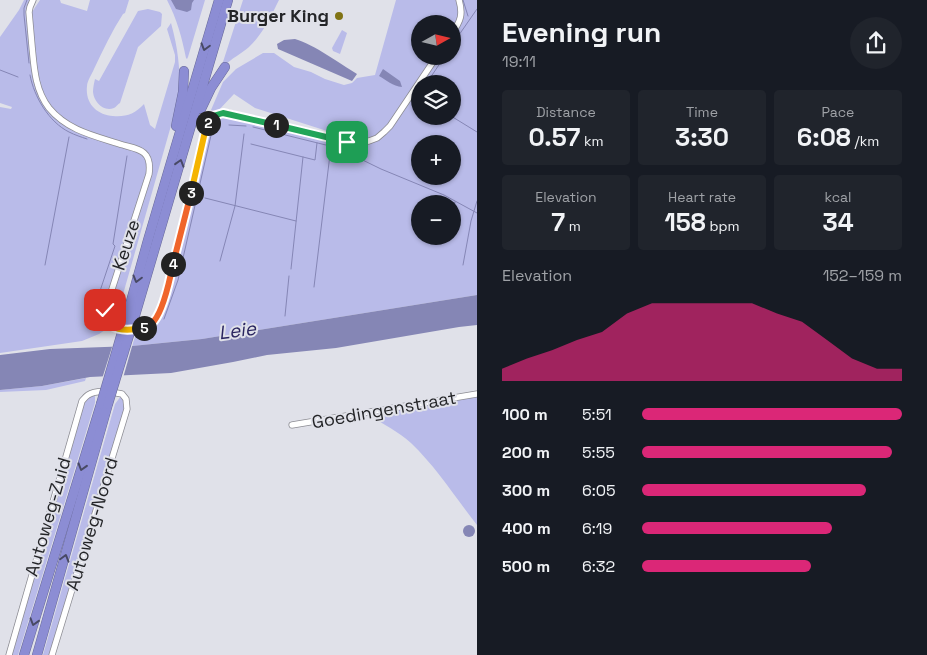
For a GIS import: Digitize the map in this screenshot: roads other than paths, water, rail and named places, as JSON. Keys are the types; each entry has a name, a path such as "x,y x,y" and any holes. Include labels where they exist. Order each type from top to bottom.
{"highway":[{"path":"130,319 164,188 219,0"},
{"path":"37,655 105,404 193,121 228,0"},
{"path":"193,121 210,88 226,67"},
{"path":"164,188 182,100 184,71"},
{"path":"24,655 105,404"}],"street":[{"name":"Keuze","path":"33,0 29,12 35,70 38,87 48,106 68,126 139,150 147,156 149,162 149,174 105,310 105,317 109,324 121,330 145,328 154,322 157,317 169,280 207,125 213,116 228,113 347,142 369,141 377,138 390,126 431,65"},
{"path":"459,0 461,16"},
{"name":"Autoweg-Zuid","path":"9,655 82,402 88,395 94,392 103,392"},
{"name":"Autoweg-Noord","path":"52,655 127,409 126,399 122,394 103,392"},
{"name":"Goedingenstraat","path":"292,425 477,394"}],"waterway":[{"path":"27,0 24,15 29,63"},
{"path":"463,0 468,16"},
{"path":"461,32 477,9"},
{"path":"432,75 439,65"},
{"path":"0,70 18,77"},
{"path":"30,75 39,100 55,122 71,133 87,139"},
{"path":"461,122 477,132"},
{"path":"229,125 246,126"},
{"path":"253,127 338,148 381,169 444,195 477,213"},
{"path":"164,319 178,280 212,131"},
{"path":"220,261 235,206 244,134"},
{"path":"45,265 69,137"},
{"path":"251,144 315,160 317,143"},
{"path":"314,287 331,146"},
{"path":"92,315 115,246 113,244 127,156"},
{"path":"291,269 303,157"},
{"path":"205,198 296,221"},
{"path":"463,265 471,221 477,201"},
{"path":"285,316 289,276"}],"place":[{"name":"Burger King","path":"339,16"}],"water label":[{"name":"Leie","path":"237,330"}]}
